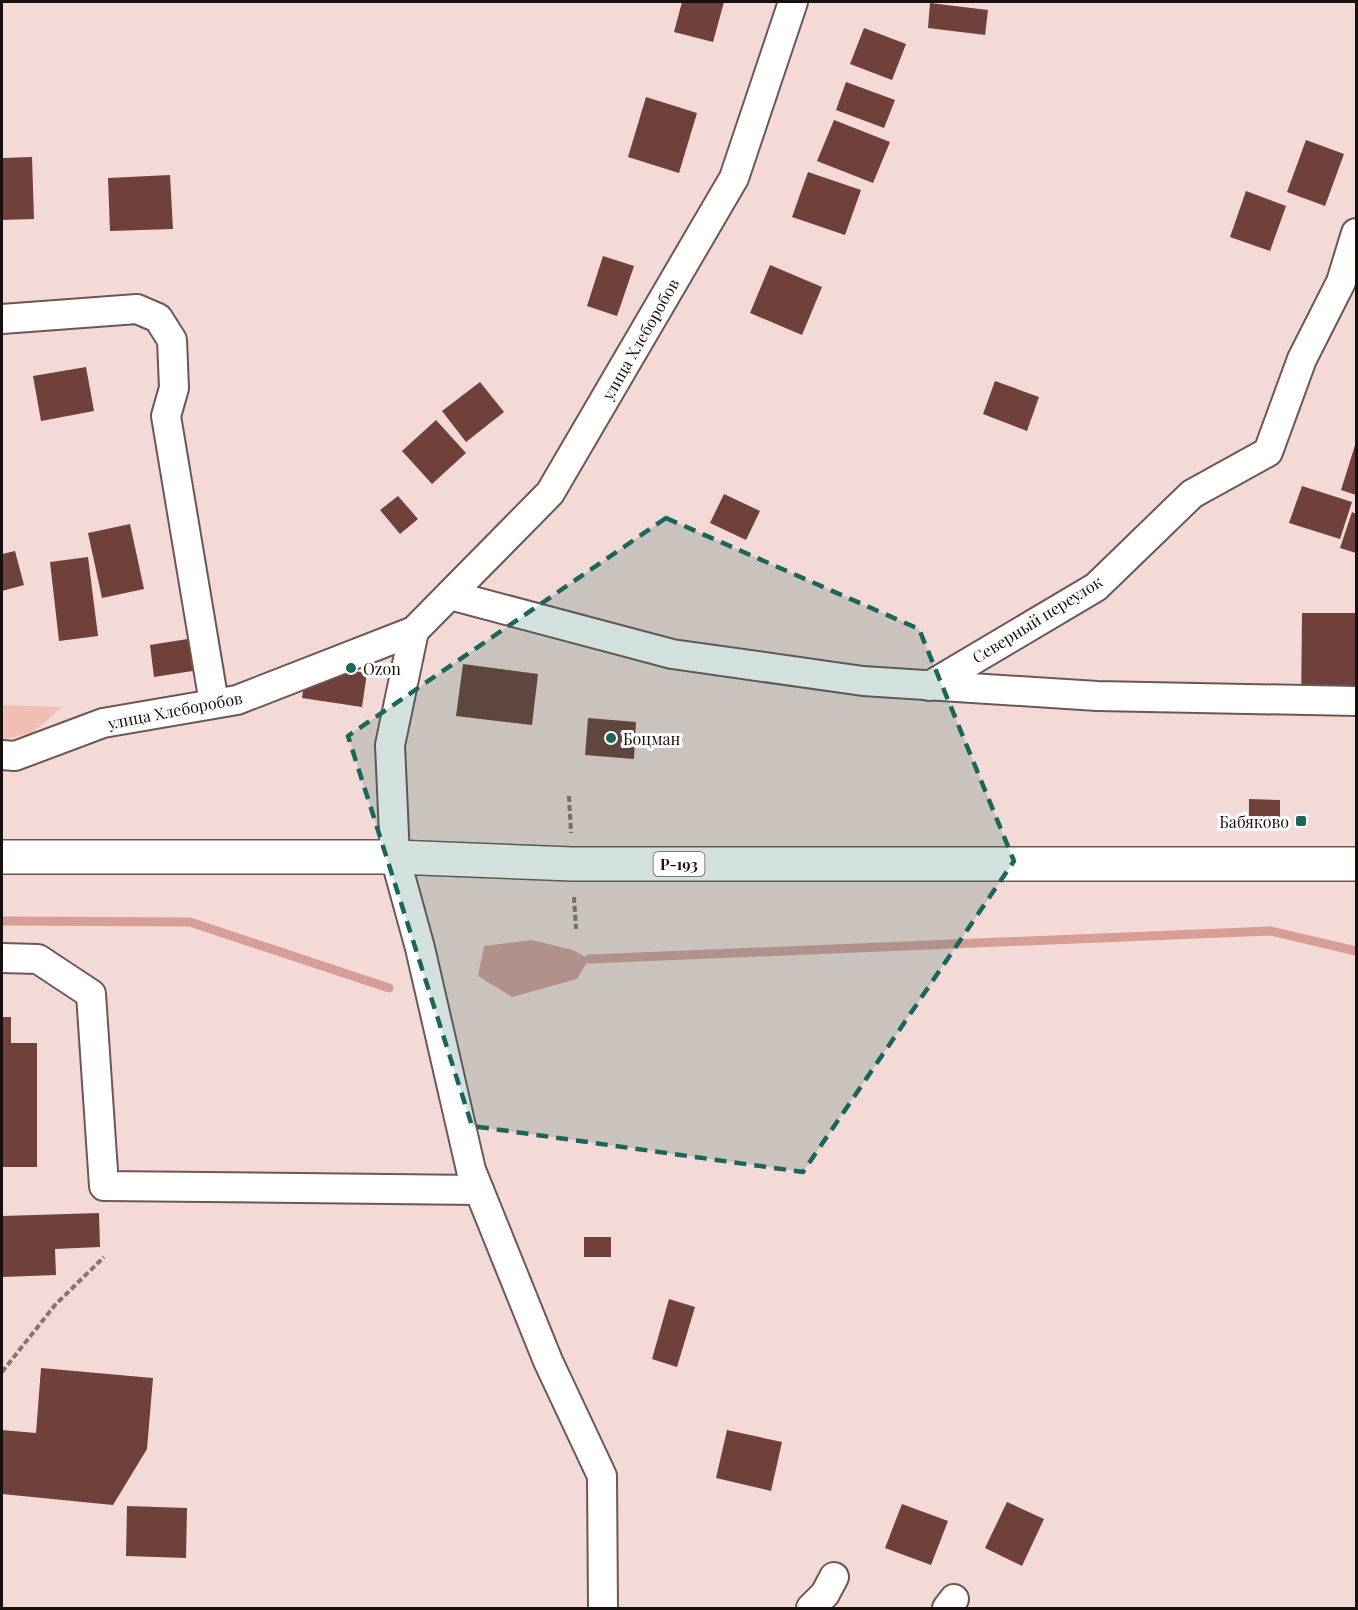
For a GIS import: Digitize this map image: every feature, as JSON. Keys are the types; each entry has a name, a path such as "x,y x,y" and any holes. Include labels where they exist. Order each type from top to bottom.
{"highway":[{"name":"Р-193","path":"2,857 396,857 572,864 1356,864"}],"street":[{"name":"улица Хлеборобов","path":"2,755 15,756 103,723 237,700 414,631 550,493 734,178 794,2"},
{"name":"Северный переулок","path":"929,686 1096,587 1192,494 1268,452 1302,359 1341,282 1356,233"},
{"path":"2,319 137,309 158,318 172,340 174,388 166,416 214,704"},
{"path":"450,595 672,654 863,681 1097,696 1356,701"},
{"path":"414,631 390,745 396,857 420,948 471,1170 548,1361 602,1476 603,1608"},
{"path":"2,958 38,959 91,994 104,1186 479,1190"},
{"path":"811,1608 825,1594 834,1577"}],"path":[{"path":"2,1372 55,1305 104,1257"}],"highlighted area":[{"path":"666,518 919,629 1014,861 803,1172 472,1126 348,736"}],"shaded area":[{"path":"2,705 62,707 32,733 2,740"},
{"path":"532,940 573,950 589,959 577,979 512,997 478,976 484,946"}],"building":[{"path":"682,2 724,2 713,42 674,32"},
{"path":"930,3 988,10 985,35 928,28"},
{"path":"864,28 906,44 892,80 850,64"},
{"path":"846,82 895,100 884,128 836,110"},
{"path":"646,97 697,113 679,173 628,157"},
{"path":"834,120 890,142 873,183 817,161"},
{"path":"1306,140 1344,154 1325,206 1287,192"},
{"path":"32,157 34,219 2,220 2,158"},
{"path":"808,172 861,190 845,235 792,217"},
{"path":"170,175 173,229 110,231 108,178"},
{"path":"1246,191 1286,206 1270,251 1230,237"},
{"path":"603,256 634,266 617,316 587,306"},
{"path":"770,265 822,287 802,335 750,313"},
{"path":"86,367 94,411 41,421 33,376"},
{"path":"995,381 1039,397 1027,431 983,414"},
{"path":"480,382 504,412 466,442 442,411"},
{"path":"436,420 466,453 432,484 402,451"},
{"path":"1356,442 1356,495 1341,490"},
{"path":"1302,486 1352,502 1340,539 1289,523"},
{"path":"724,494 760,511 746,540 710,523"},
{"path":"398,496 418,519 400,534 380,510"},
{"path":"1352,512 1356,514 1356,553 1340,548"},
{"path":"130,524 144,589 102,598 88,533"},
{"path":"15,551 24,585 2,591 2,554"},
{"path":"88,557 98,636 59,641 50,562"},
{"path":"1302,613 1356,613 1356,713 1301,713"},
{"path":"194,638 199,670 154,677 150,645"},
{"path":"307,664 367,673 362,707 302,698"},
{"path":"463,664 538,674 532,725 456,716"},
{"name":"Боцман","path":"588,718 636,722 634,759 585,755"},
{"path":"1249,799 1280,800 1280,818 1249,818"},
{"path":"2,1017 11,1017 11,1043 37,1043 37,1167 2,1167"},
{"path":"99,1213 100,1247 55,1249 56,1275 2,1277 2,1216"},
{"path":"584,1237 611,1237 611,1257 584,1257"},
{"path":"669,1299 695,1307 677,1367 652,1359"},
{"path":"41,1368 153,1378 147,1449 113,1505 2,1494 2,1430 36,1433"},
{"path":"727,1430 782,1442 771,1491 716,1478"},
{"path":"1007,1502 1044,1519 1022,1566 985,1548"},
{"path":"902,1504 948,1521 931,1565 885,1548"},
{"path":"127,1506 187,1508 186,1558 126,1556"}],"waterway":[{"path":"2,921 190,922 389,988"},
{"path":"589,959 1270,931 1356,951"}],"place":[{"name":"Ozon","path":"351,668"},
{"name":"Боцман","path":"611,738"},
{"name":"Бабяково","path":"1301,821"}]}
